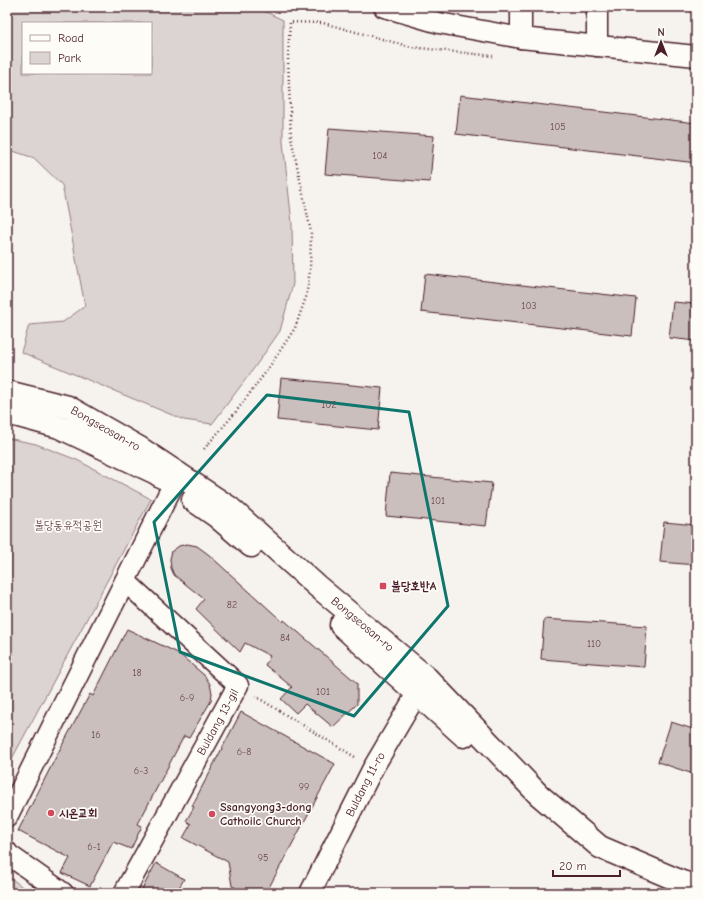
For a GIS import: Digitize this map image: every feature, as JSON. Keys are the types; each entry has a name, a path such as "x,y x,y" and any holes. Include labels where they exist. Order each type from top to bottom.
{"street":[{"path":"384,7 439,23 521,38 696,56"},
{"path":"521,7 521,38"},
{"path":"597,7 597,46"},
{"name":"Bongseosan-ro","path":"7,392 68,407 138,447 176,479"},
{"name":"Bongseosan-ro","path":"7,413 59,428 156,473 176,479 230,508 317,586 421,686 539,795 600,847 682,882 696,886"},
{"path":"7,817 176,479"},
{"name":"Buldang 13-gil","path":"124,893 238,685 125,581"},
{"name":"Bongseosan-ro","path":"421,686 462,735 529,806 592,856 679,893"},
{"name":"Buldang 11-ro","path":"310,893 373,768 421,686"},
{"path":"7,852 9,855 63,893"}],"path":[{"path":"204,449 235,413 268,369 295,328 306,297 310,270 311,232 291,137 288,57 290,22"},
{"path":"238,685 373,768"},
{"path":"608,893 611,887"}],"highlighted area":[{"path":"267,395 409,412 448,606 354,716 180,652 154,522"}],"green space":[{"path":"7,7 265,7 264,11 283,20 283,142 292,223 293,284 280,331 212,424 184,420 21,352 29,325 63,322 85,306 62,185 34,158 7,149"},
{"name":"불당동유적공원","path":"7,438 36,444 77,460 151,499 7,768"},
{"path":"7,875 30,893 7,893"}],"building":[{"path":"460,95 696,123 696,163 456,134"},
{"path":"329,128 434,136 430,182 325,174"},
{"path":"425,274 636,298 632,336 421,312"},
{"path":"673,302 696,304 696,341 669,338"},
{"path":"281,378 382,388 378,430 277,420"},
{"path":"390,473 492,483 486,526 386,516"},
{"path":"664,522 696,525 696,565 660,562"},
{"path":"187,544 197,546 208,554 283,622 284,620 357,683 357,704 333,727 305,704 296,713 281,699 292,687 265,665 270,656 245,643 240,652 196,609 204,599 174,575 171,568 170,559 172,551 179,546"},
{"path":"544,619 647,626 644,667 541,659"},
{"path":"127,629 178,653 204,675 210,684 212,693 211,701 189,738 184,736 138,824 142,826 131,849 113,842 90,886 62,873 70,858 18,831 59,751 90,694 93,696"},
{"path":"241,712 335,764 266,893 246,893 232,886 228,862 183,838 191,824 186,821 194,807 192,806"},
{"path":"671,722 696,730 696,775 658,762"},
{"path":"156,863 184,879 176,893 140,893"}],"place":[{"name":"불당호반A","path":"383,586"},
{"name":"시온교회","path":"51,813"},
{"name":"Ssangyong3-dong Cathoilc Church","path":"212,814"}]}
